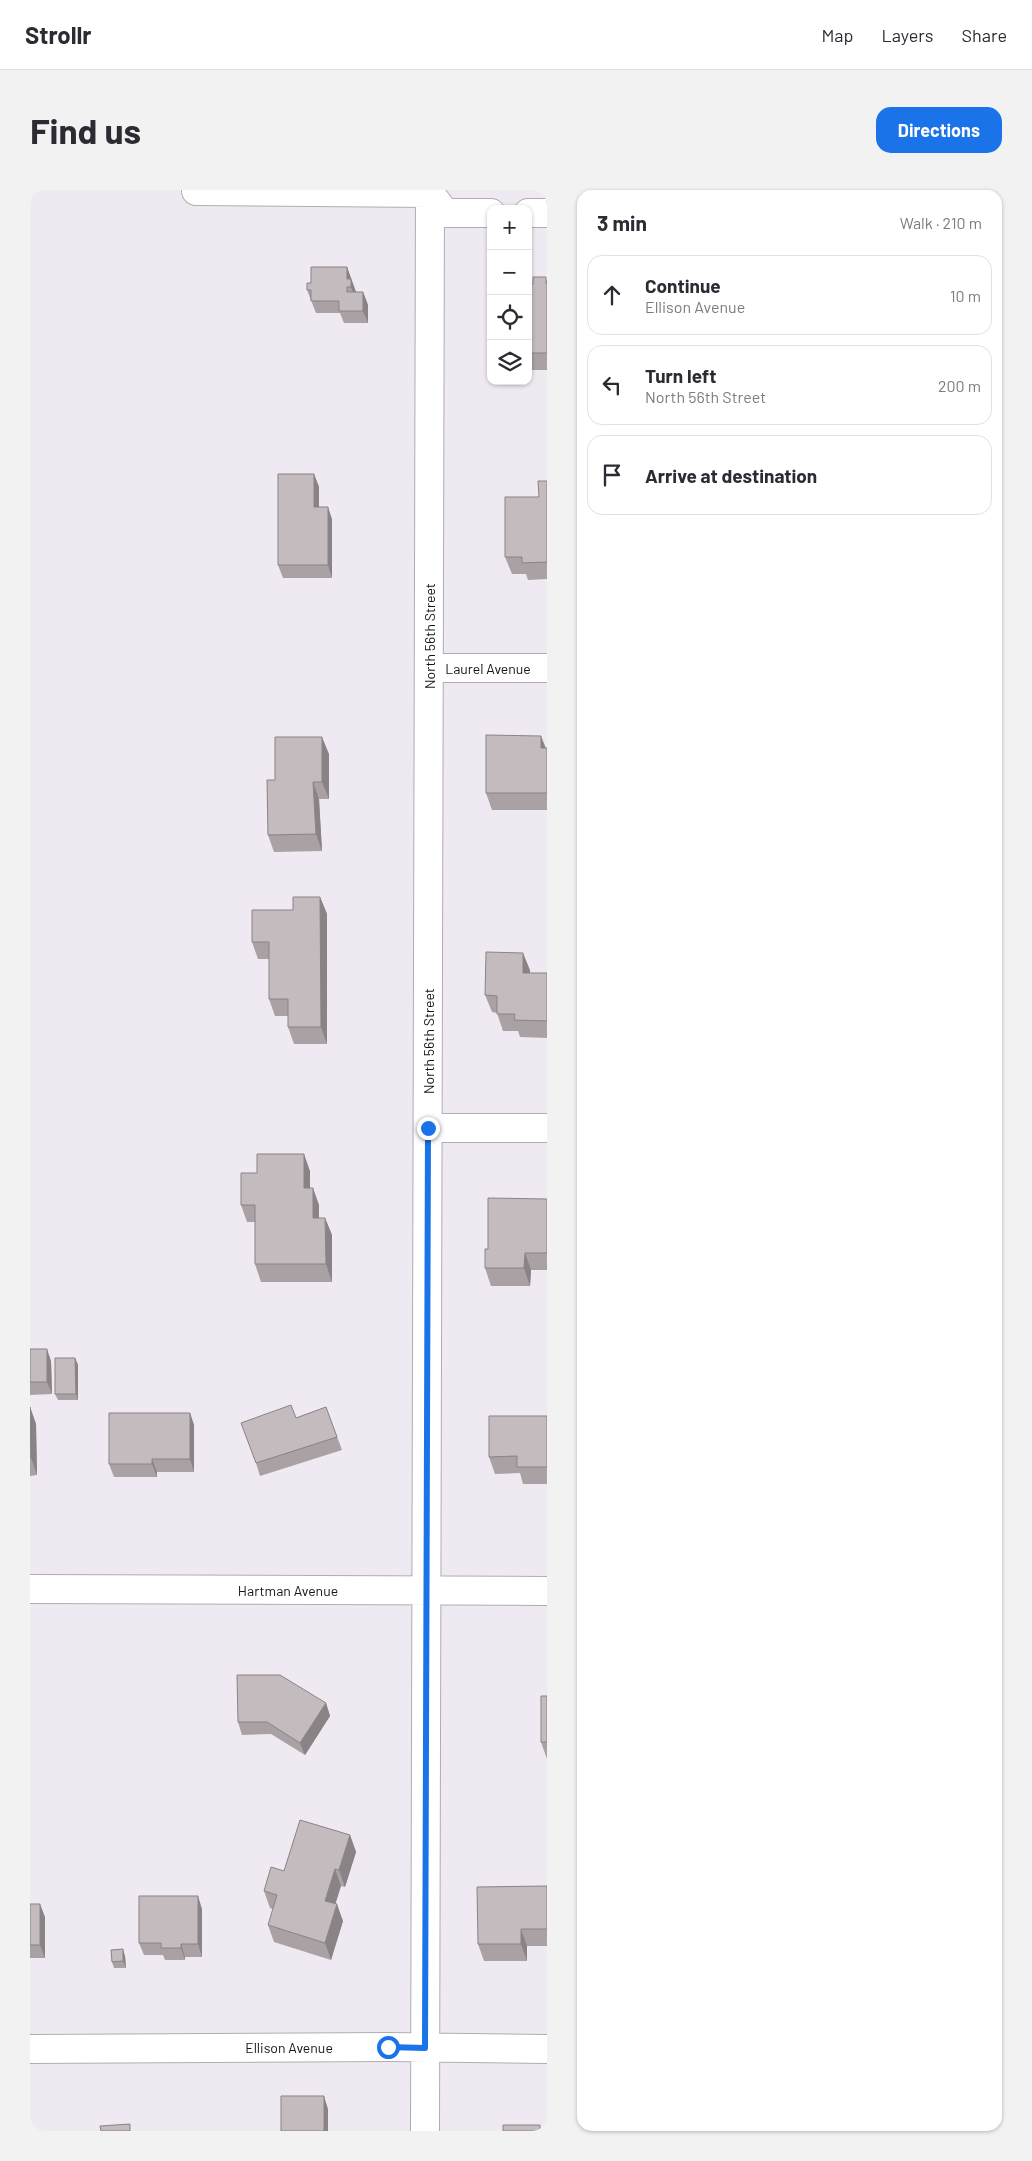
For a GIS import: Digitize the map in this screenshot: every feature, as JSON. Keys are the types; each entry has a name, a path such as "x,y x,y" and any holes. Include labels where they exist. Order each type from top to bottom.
{"street":[{"path":"196,191 430,191 445,213 487,213"},
{"name":"North 56th Street","path":"424,2131 430,191"},
{"path":"532,213 547,213"},
{"name":"Laurel Avenue","path":"429,668 547,668"},
{"path":"428,1128 547,1128"},
{"name":"Hartman Avenue","path":"30,1589 547,1591"},
{"name":"Ellison Avenue","path":"30,2049 547,2048"}],"building":[{"path":"311,267 347,267 347,279 351,279 351,287 347,287 347,292 363,292 363,311 339,311 339,301 311,301 311,290 307,290 307,283 311,283"},
{"path":"533,277 546,277 547,353 532,353"},
{"path":"278,474 314,474 314,507 328,507 328,565 278,565"},
{"path":"538,481 547,481 547,562 522,563 522,557 505,557 505,497 539,497"},
{"path":"486,735 541,736 541,748 547,748 547,793 486,793"},
{"path":"275,737 322,737 322,782 313,782 316,834 268,835 267,780 275,780"},
{"path":"293,897 320,897 321,1027 288,1027 288,999 269,999 269,942 252,942 252,910 293,910"},
{"path":"486,952 523,953 523,973 547,973 547,1021 514,1020 515,1014 497,1014 497,996 485,995"},
{"path":"257,1154 304,1154 304,1188 313,1188 313,1218 325,1218 326,1264 255,1264 255,1205 241,1205 241,1173 257,1173"},
{"path":"488,1198 547,1199 547,1253 525,1253 524,1268 485,1268 485,1249 488,1249"},
{"path":"30,1349 47,1349 47,1382 30,1382"},
{"path":"55,1358 75,1358 76,1394 55,1394"},
{"path":"291,1405 296,1418 326,1407 337,1437 256,1463 241,1423"},
{"path":"30,1407 31,1458 30,1458"},
{"path":"109,1413 190,1413 190,1459 152,1459 152,1464 109,1464"},
{"path":"489,1416 547,1416 547,1467 517,1467 517,1456 489,1457"},
{"path":"237,1675 280,1675 326,1703 300,1743 267,1722 238,1722"},
{"path":"541,1696 547,1696 547,1742 541,1742"},
{"path":"300,1820 350,1835 339,1870 335,1869 325,1901 337,1904 325,1943 268,1925 277,1895 264,1891 271,1867 284,1871"},
{"path":"547,1886 547,1929 521,1929 521,1944 478,1944 477,1887"},
{"path":"139,1896 198,1896 198,1944 181,1944 181,1948 161,1948 161,1943 139,1943"},
{"path":"30,1904 40,1904 40,1945 30,1945"},
{"path":"123,1949 123,1961 112,1962 111,1950"},
{"path":"281,2096 324,2096 324,2131 281,2131"},
{"path":"130,2124 130,2131 101,2131 100,2126"},
{"path":"503,2125 540,2125 540,2131 503,2131"}],"route":[{"path":"388,2047 425,2048 428,1128"}]}
